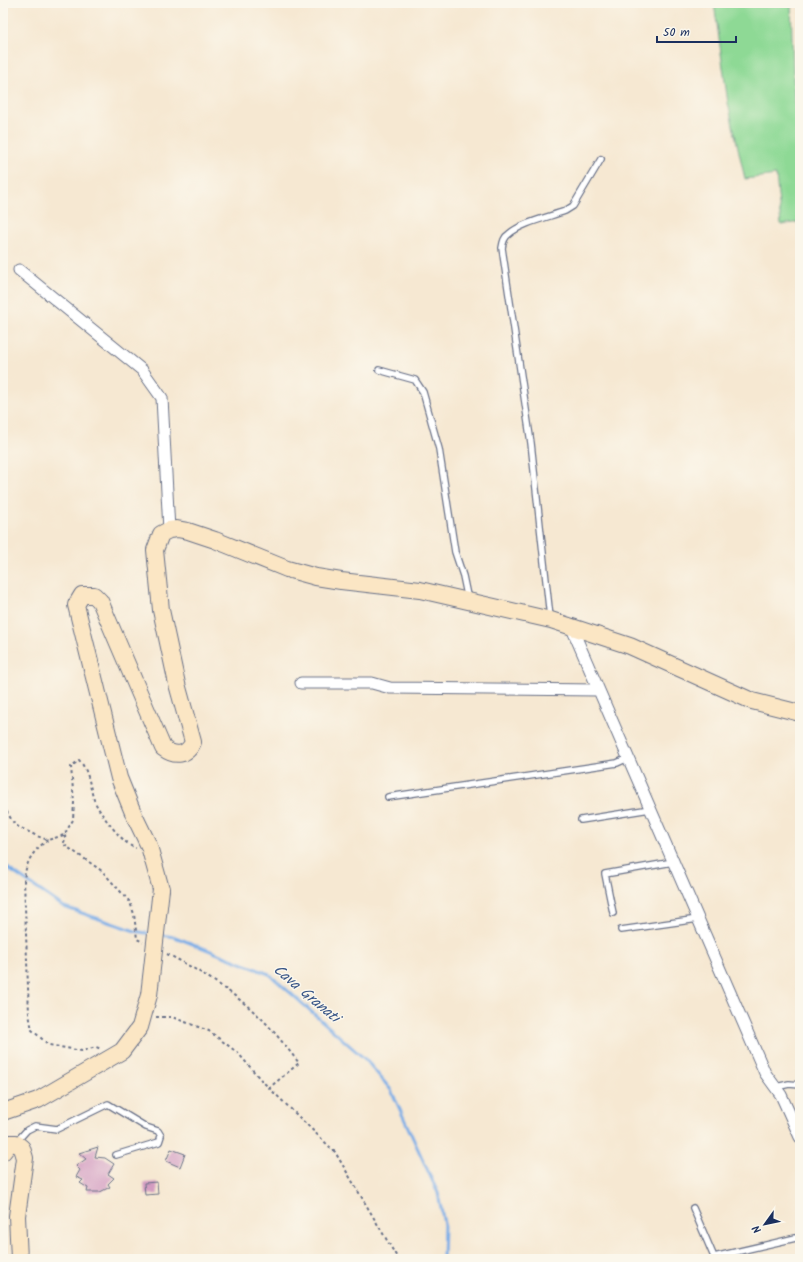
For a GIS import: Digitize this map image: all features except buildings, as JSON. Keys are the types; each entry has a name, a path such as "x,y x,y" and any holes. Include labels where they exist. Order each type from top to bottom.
{"street":[{"path":"19,270 142,370 162,398 169,530"},
{"path":"3,1112 38,1100 122,1051 136,1035 145,1016 149,995 161,889 149,846 134,815 119,778 77,616 76,605 82,595 94,595 100,601 164,748 177,755 185,752 190,748 193,742 177,684 161,610 155,550 161,534 169,530 188,531 287,569 316,577 420,590 551,620 630,646 752,701 800,713"},
{"path":"571,626 765,1073 776,1087 800,1137"},
{"path":"301,683 372,683 390,688 598,690"},
{"path":"9,1148 22,1148 24,1158 17,1216 19,1259"}],"lane":[{"path":"551,620 530,443 502,248 504,240 508,234 516,229 565,211 573,206 601,159"},
{"path":"379,370 415,380 423,392 438,449 455,552 463,576 468,600"},
{"path":"388,797 617,764 628,758"},
{"path":"581,820 650,809"},
{"path":"613,913 604,874 673,862"},
{"path":"621,930 698,919"},
{"path":"776,1087 789,1084 800,1085"},
{"path":"9,1148 27,1130 35,1126 57,1128 108,1104 146,1127 158,1132 161,1136 160,1142 116,1155"},
{"path":"694,1208 714,1257 800,1237"}],"path":[{"path":"149,846 134,849 124,842 96,805 86,768 79,760 71,767 74,802 73,820 64,835 66,838 63,844 102,871 130,902 137,939 150,945"},
{"path":"3,806 15,825 48,840"},
{"path":"64,835 48,840 37,847 26,866 24,880 29,1014 32,1030 49,1045 82,1052 96,1047 104,1050 112,1057"},
{"path":"162,952 188,964 229,991 262,1019 299,1063 269,1088"},
{"path":"145,1016 162,1018 172,1017 209,1031 238,1053 269,1088 336,1152 398,1259"}],"green space":[{"path":"714,3 791,3 794,104 800,105 800,222 781,225 776,175 745,179 728,103"}],"waterway":[{"name":"Cava Granati","path":"3,863 10,870 64,907 135,931 151,934"},
{"name":"Cava Granati","path":"160,935 175,937 269,974 366,1060 391,1090 438,1193 444,1224 443,1259"}]}
